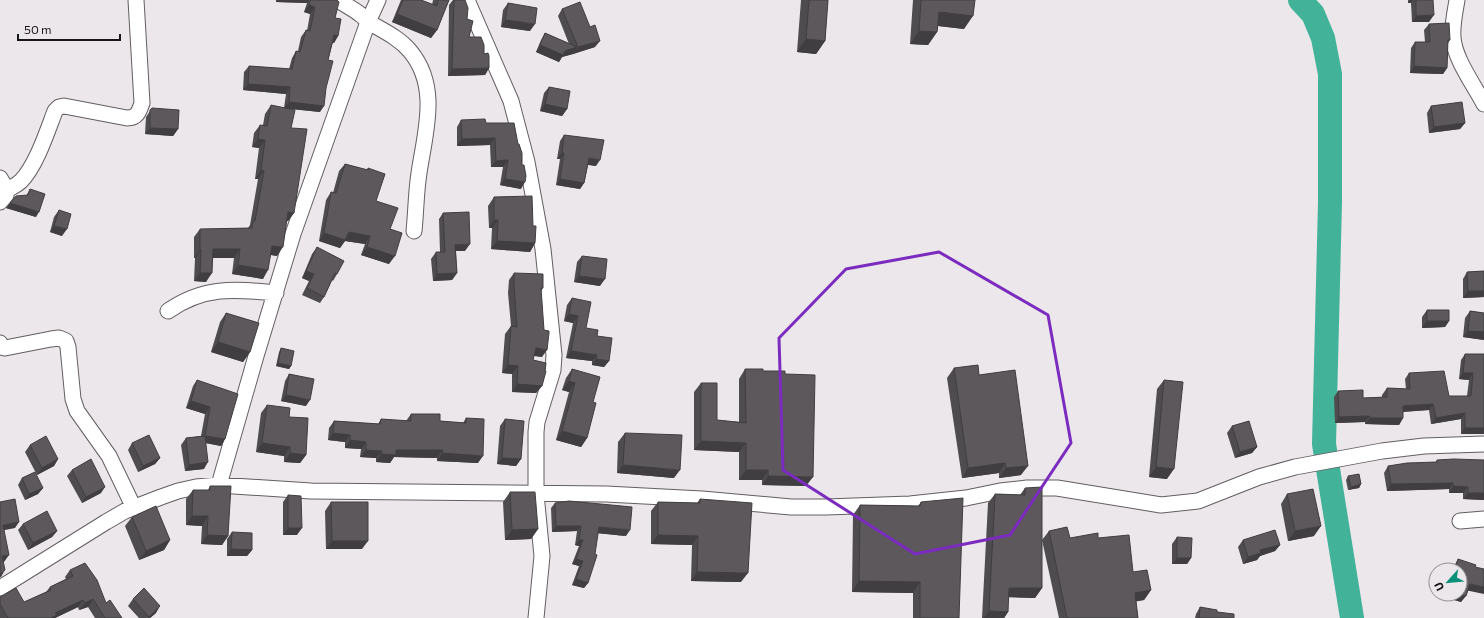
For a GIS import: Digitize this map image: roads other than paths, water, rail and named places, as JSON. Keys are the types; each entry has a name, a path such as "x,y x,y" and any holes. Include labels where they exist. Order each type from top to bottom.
{"street":[{"path":"2,190 18,183 24,177 34,160 59,107 64,106 127,118 132,118 138,113 142,103 136,0"},
{"path":"338,0 360,14 368,22 396,38 410,51 421,69 427,89 429,107 417,188 414,231"},
{"path":"219,485 293,234 368,22 378,0"},
{"path":"467,0 511,101 518,122 543,249 554,355 553,370 536,432 536,494 542,556 536,618"},
{"path":"1457,0 1453,28 1455,47 1460,60 1484,104"},
{"path":"168,311 181,302 202,294 221,290 252,290 276,293"},
{"path":"0,343 1,347 5,348 59,338 66,341 68,347 73,399 77,412 109,456 134,508"},
{"path":"0,588 106,522 134,508 178,491 196,487 219,485 311,491 606,494 735,501 791,507 910,504 966,498 1006,490 1057,488 1161,505 1198,501 1259,477 1295,467 1382,451 1424,446 1484,444"},
{"path":"1460,522 1484,519"}],"waterway":[{"path":"1300,0 1313,14 1323,38 1330,74 1330,202 1324,444 1352,618"}]}
